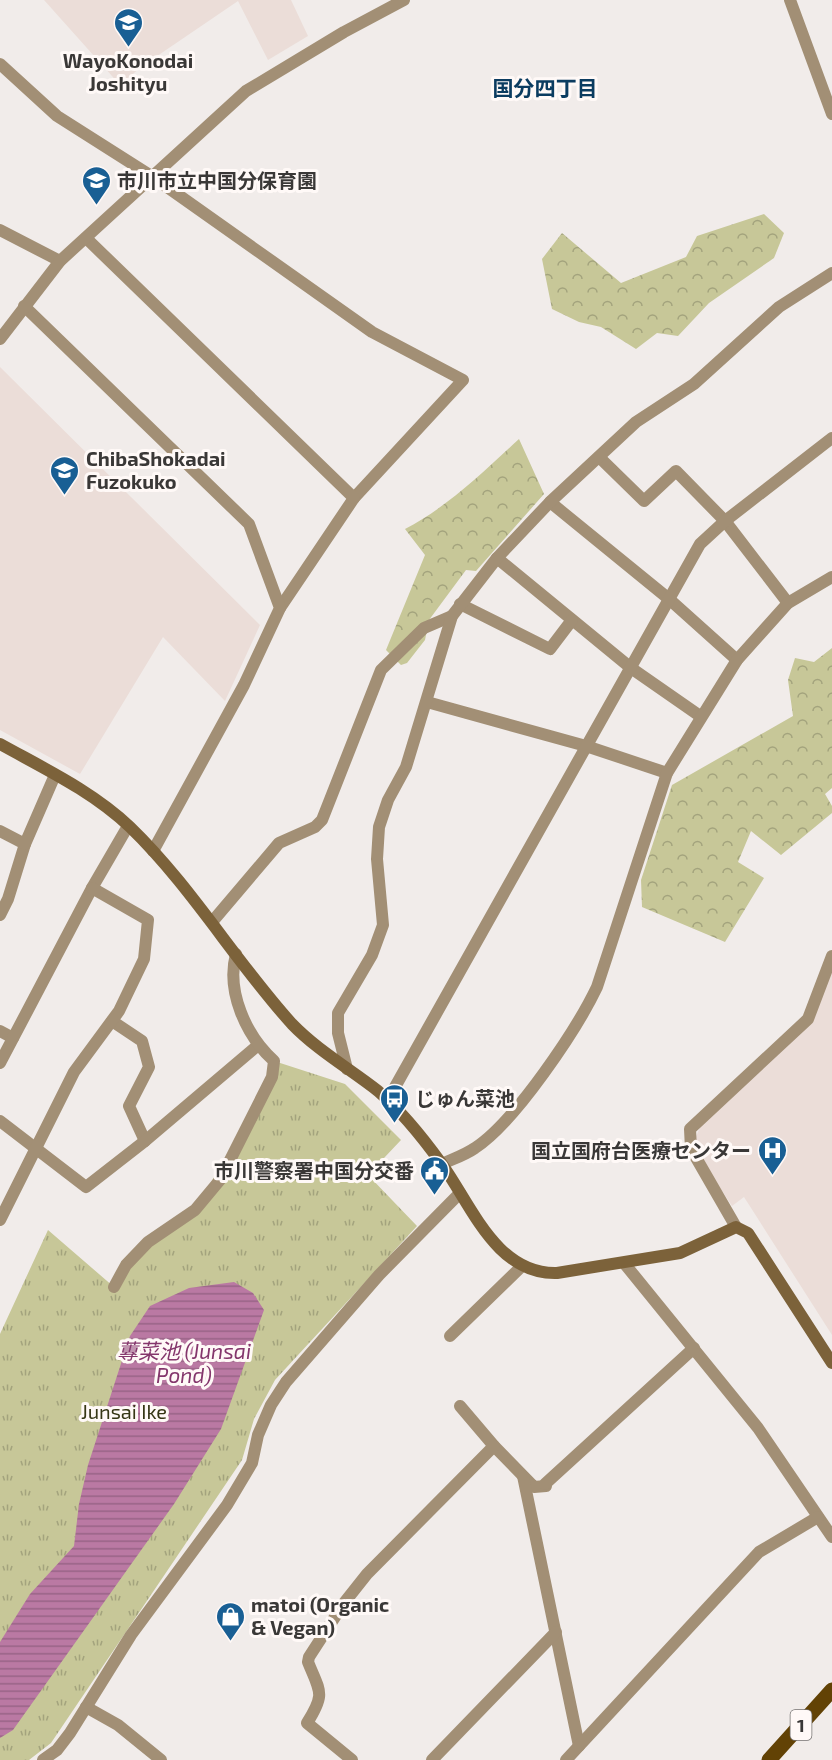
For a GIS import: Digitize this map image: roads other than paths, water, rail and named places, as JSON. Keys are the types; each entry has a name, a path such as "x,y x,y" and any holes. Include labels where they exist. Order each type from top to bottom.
{"main road":[{"name":"1","path":"769,1760 832,1690"}],"street":[{"path":"0,339 60,261 246,91 344,32 404,0"},
{"path":"790,0 832,114"},
{"path":"0,64 57,116 153,177 372,332 463,380 354,498 280,608 244,685 153,851"},
{"path":"0,230 60,261"},
{"path":"86,238 354,498"},
{"path":"346,1069 338,1033 338,1013 372,955 383,925 377,860 379,827 388,800 406,767 452,616 497,558 550,502 636,422 693,384 779,307 832,273"},
{"path":"24,306 249,524 280,608"},
{"path":"395,1087 700,544 725,521 832,438"},
{"path":"599,457 644,501 676,471 725,521 788,603"},
{"path":"550,502 669,599 737,660"},
{"path":"497,558 631,668 700,716"},
{"path":"442,1164 476,1148 512,1113 583,1017 597,987 667,772 737,660 788,603 832,576"},
{"path":"460,604 550,649 572,620"},
{"path":"212,922 279,843 315,828 322,820 381,670 424,628 452,616"},
{"path":"427,702 586,746 667,772"},
{"path":"0,744 96,799 128,826 153,851 212,922 293,1025 387,1100 442,1164 496,1245 522,1266 549,1273 624,1263 688,1251 736,1227"},
{"path":"0,915 8,899 25,844 56,775"},
{"path":"0,1063 92,888 128,826"},
{"path":"0,831 25,844"},
{"path":"0,1220 74,1072 112,1021 144,959 148,920 92,888"},
{"path":"114,1287 126,1265 141,1250 195,1210 220,1180 272,1077 274,1061 257,1046 245,1022 231,972 236,954"},
{"path":"832,956 808,1019 690,1129 691,1149 736,1227 748,1233 832,1363"},
{"path":"112,1021 142,1041 149,1067 129,1106 145,1141"},
{"path":"0,1031 13,1038"},
{"path":"0,1121 86,1187 145,1141 257,1046"},
{"path":"43,1760 57,1750 87,1707 131,1635 227,1505 252,1463 258,1435 270,1405 286,1382 380,1275 460,1193"},
{"path":"624,1263 758,1428 832,1537"},
{"path":"450,1336 522,1266"},
{"path":"460,1406 494,1446 534,1487 545,1485 694,1348"},
{"path":"352,1760 307,1723 320,1702 321,1691 308,1662 309,1657 344,1603 367,1574 494,1446"},
{"path":"523,1476 579,1746"},
{"path":"566,1760 759,1551 818,1517"},
{"path":"432,1760 556,1632"},
{"path":"87,1707 118,1725 161,1760"}],"water":[{"name":"蓴菜池 (Junsai Pond)","path":"234,1282 253,1293 264,1310 221,1429 174,1504 13,1730 0,1738 0,1642 30,1594 74,1546 79,1504 88,1465 130,1336 150,1306 189,1288"}],"place":[{"name":"WayoKonodai Joshityu","path":"128,48"},
{"name":"市川市立中国分保育園","path":"96,206"},
{"name":"ChibaShokadai Fuzokuko","path":"65,496"},
{"name":"じゅん菜池","path":"394,1124"},
{"name":"国立国府台医療センター","path":"772,1176"},
{"name":"市川警察署中国分交番","path":"435,1196"},
{"name":"matoi (Organic & Vegan)","path":"230,1642"}],"district":[{"name":"国分四丁目","path":"545,87"}],"park label":[{"name":"Junsai Ike","path":"124,1411"}]}
